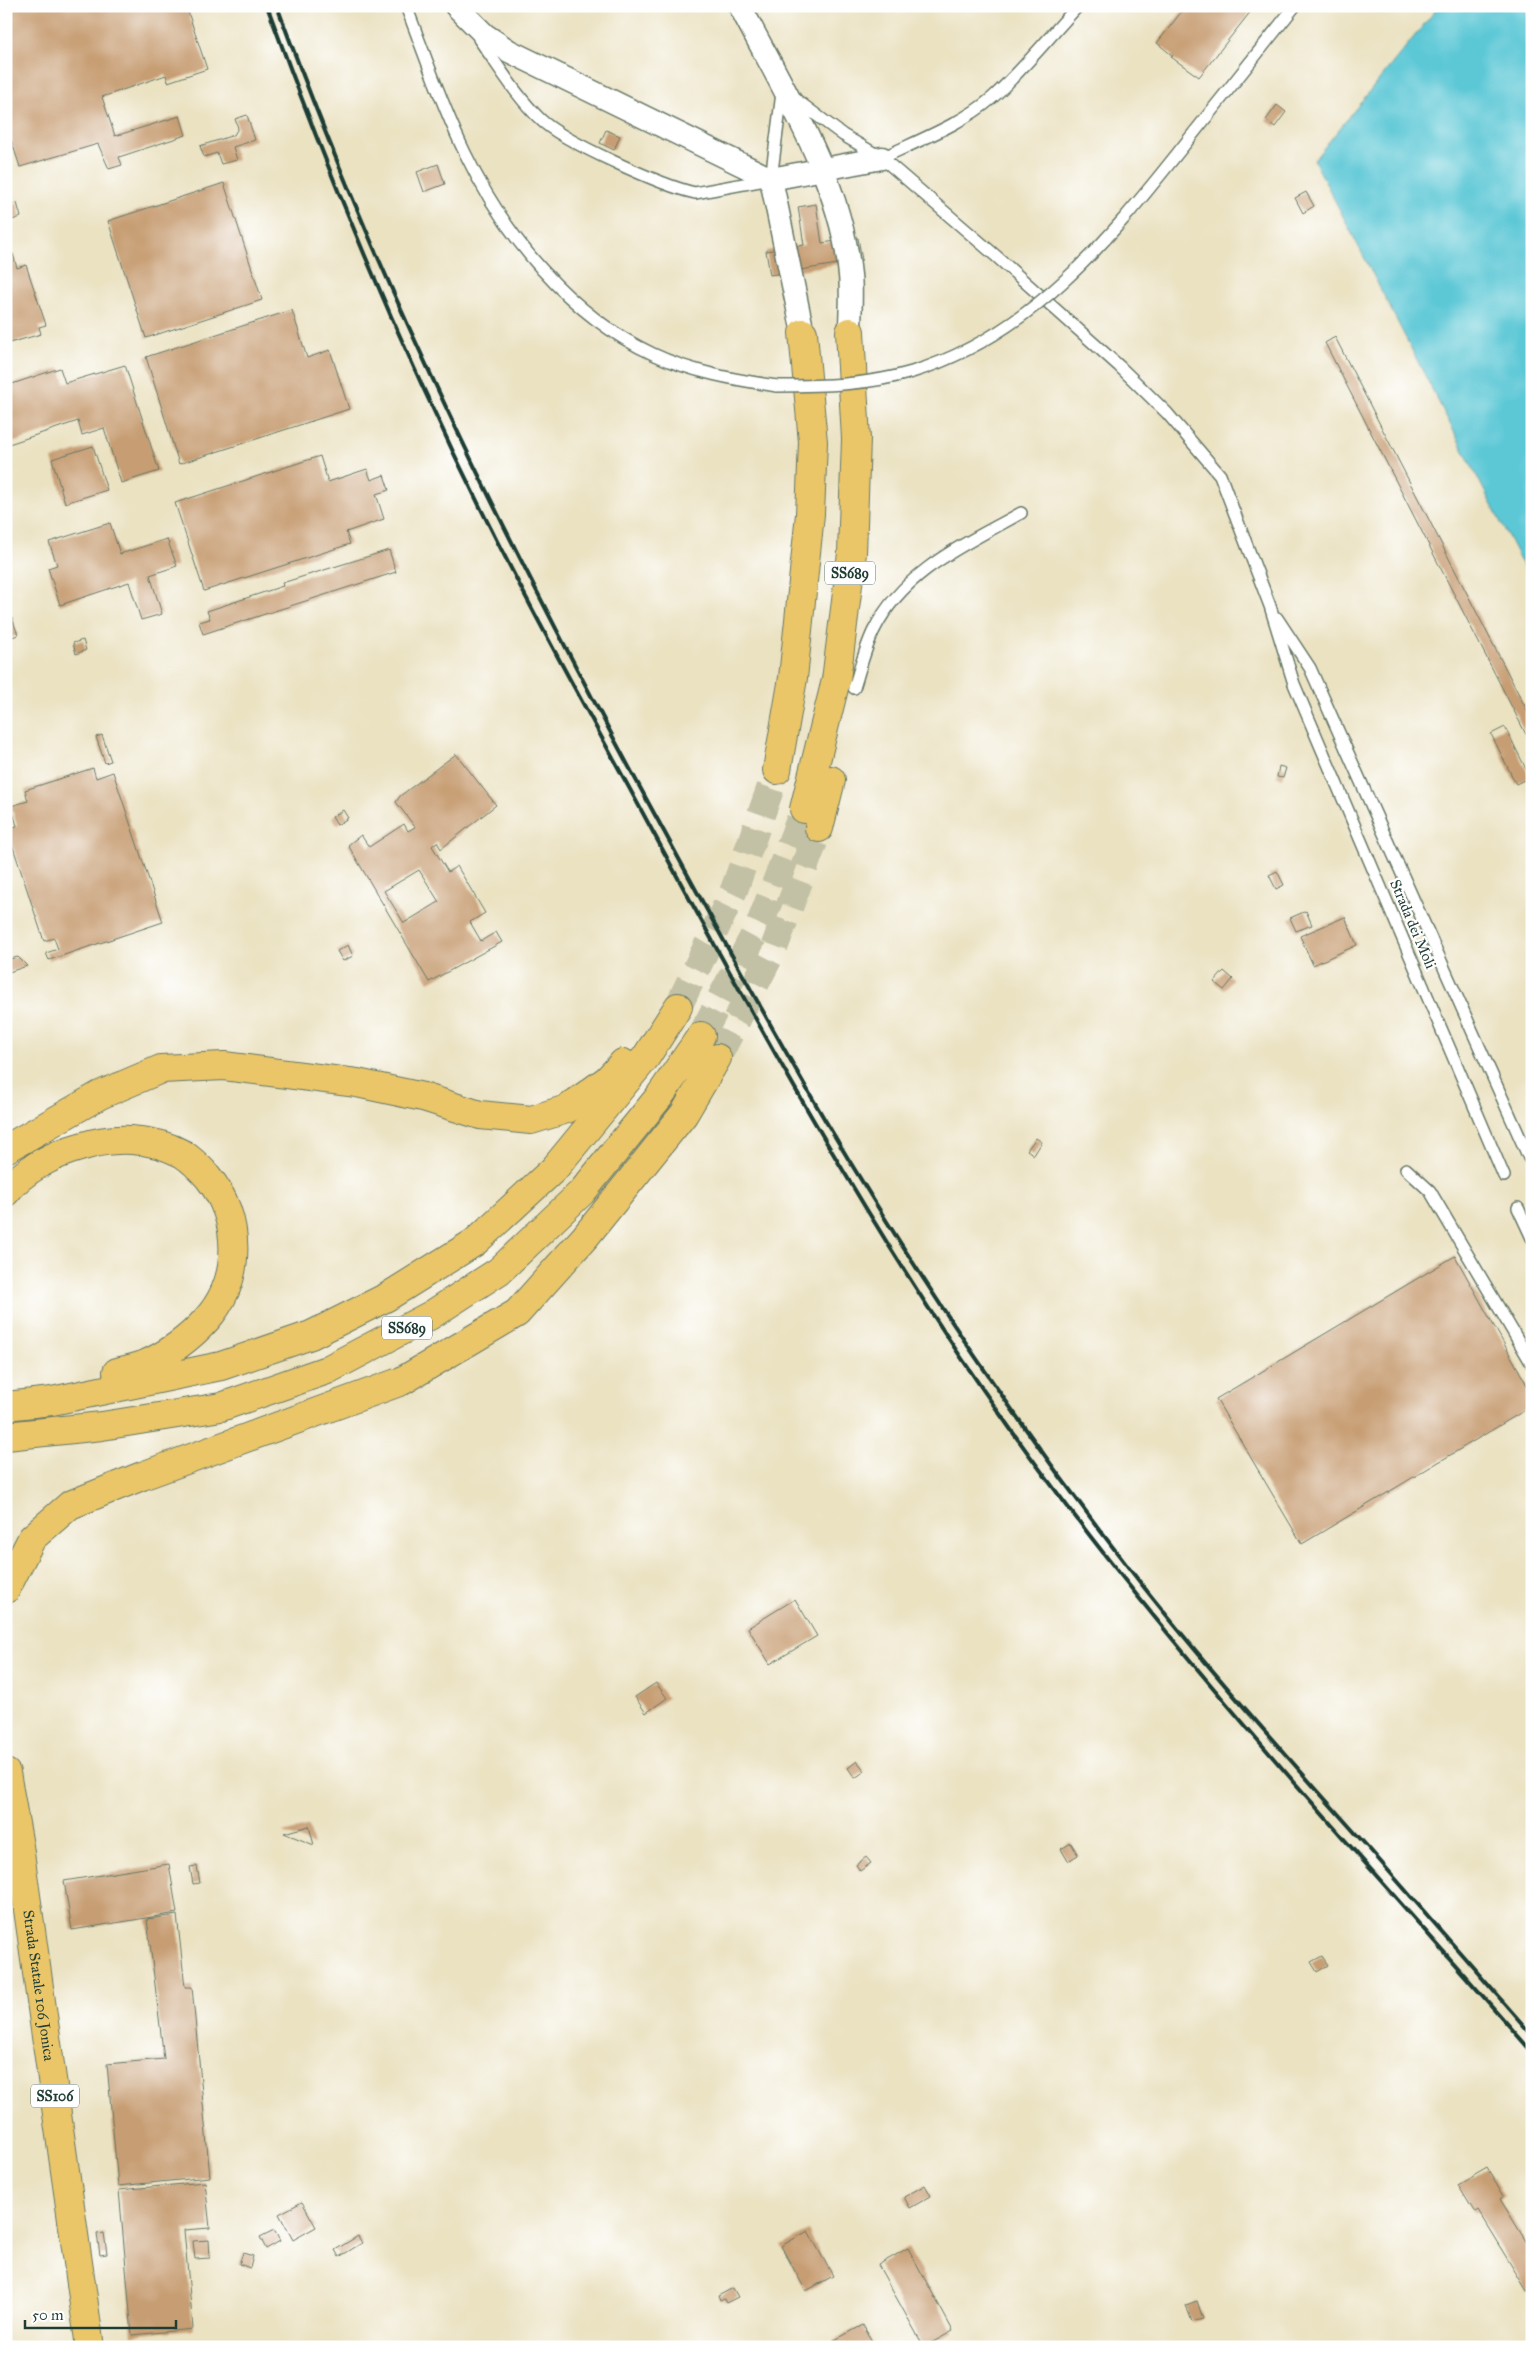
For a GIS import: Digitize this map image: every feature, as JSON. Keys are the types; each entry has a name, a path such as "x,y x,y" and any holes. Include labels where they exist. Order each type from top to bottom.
{"main road":[{"name":"SS689","path":"777,770 793,678 810,514 813,442 803,332"},
{"name":"SS689","path":"850,332 856,440 852,553 836,680 812,818 854,688"},
{"path":"852,553 854,688"},
{"name":"SS689","path":"6,1149 100,1095 162,1069 224,1066 357,1083 423,1097 480,1115 531,1120 567,1109 607,1080 678,1007 646,1057 554,1169 475,1242 387,1297 311,1335 221,1366 52,1401 6,1406"},
{"name":"SS689","path":"6,1436 102,1426 221,1407 327,1370 431,1315 499,1271 582,1192 659,1097 700,1036"},
{"path":"6,1589 32,1538 70,1505 142,1476 402,1381 517,1313 585,1237 684,1114 717,1058"},
{"path":"6,1192 24,1175 70,1150 92,1143 117,1139 140,1141 183,1154 200,1168 218,1190 233,1229 235,1252 222,1298 208,1318 190,1336 143,1365 94,1379 52,1401"},
{"name":"Strada Statale 106 Jonica","path":"6,1773 19,1846 90,2347"}],"street":[{"path":"456,6 485,35 509,51 770,179 882,158"},
{"path":"740,6 823,169 836,209 850,275 850,332"},
{"path":"770,179 803,332"}],"lane":[{"path":"406,6 448,113 466,154 488,196 510,229 543,271 576,305 653,355 695,369 731,378 777,386 838,386 905,374 967,351 1018,321 1060,286 1090,257 1134,208 1295,6"},
{"path":"456,6 536,114 557,132 633,169 684,190 696,193 770,179 783,90 843,135 882,158 1083,334 1167,413 1220,475 1270,606 1310,668 1529,1158"},
{"path":"882,158 932,134 974,111 992,98 1078,6"},
{"path":"854,688 874,630 905,585 950,552 1021,513"},
{"name":"Strada dei Moli","path":"1270,606 1294,684 1504,1176"},
{"path":"1406,1169 1430,1191 1532,1364"},
{"path":"1518,1208 1532,1238"}],"water":[{"path":"1439,6 1532,6 1532,583 1314,160"}],"building":[{"path":"6,6 186,6 207,69 168,82 166,75 102,97 115,136 180,116 186,135 119,157 122,165 109,169 98,144 20,167 6,124"},
{"path":"1186,6 1255,6 1199,77 1171,57 1173,56 1157,43"},
{"path":"1277,105 1286,112 1275,127 1266,120"},
{"path":"247,115 255,140 233,147 237,160 221,164 217,153 204,157 200,146 234,135 238,128 235,119"},
{"path":"606,130 620,136 614,150 600,143"},
{"path":"438,164 445,184 424,192 417,172"},
{"path":"224,183 262,300 146,338 108,221"},
{"path":"1306,192 1314,206 1303,213 1295,198"},
{"path":"17,203 21,217 6,222 6,206"},
{"path":"816,204 822,243 858,238 862,260 770,275 766,251 804,245 798,207"},
{"path":"13,254 17,268 26,265 46,325 39,327 41,334 6,344 6,256"},
{"path":"292,310 307,358 330,350 349,409 179,464 146,357"},
{"path":"1335,337 1532,720 1532,746 1325,343"},
{"path":"125,365 159,471 121,483 104,428 82,435 78,421 6,445 6,386 60,368 65,383"},
{"path":"93,446 107,490 65,503 52,459"},
{"path":"320,456 328,482 367,469 371,480 384,475 389,490 376,494 384,519 346,532 350,544 204,591 175,503"},
{"path":"110,523 120,554 167,539 177,566 150,575 162,614 141,620 129,582 60,605 48,568 57,565 49,542"},
{"path":"389,550 396,572 203,634 199,622 210,619 207,611 283,586 282,583"},
{"path":"11,615 18,635 6,639 6,617"},
{"path":"83,640 86,650 76,654 73,643"},
{"path":"1505,727 1530,777 1516,784 1491,734"},
{"path":"102,735 111,761 105,763 96,737"},
{"path":"456,754 496,805 441,849 437,842 432,846 448,872 457,866 485,913 470,922 481,941 496,932 502,942 429,982 348,845 361,835 369,847 404,824 408,831 415,827 396,802 400,796","holes":["419,870 439,902 404,923 384,891"]},
{"path":"1279,766 1286,768 1283,778 1277,777"},
{"path":"93,768 96,778 113,772 163,922 49,960 46,953 58,949 54,938 44,941 7,829 17,826 11,806 28,801 25,790"},
{"path":"343,810 348,818 337,825 332,817"},
{"path":"1277,871 1284,885 1276,889 1269,875"},
{"path":"1306,911 1312,925 1296,931 1290,918"},
{"path":"1345,917 1357,945 1313,965 1300,936"},
{"path":"348,945 353,956 343,961 337,951"},
{"path":"18,957 27,966 6,973 6,960"},
{"path":"1224,971 1233,979 1224,990 1214,982"},
{"path":"1036,1138 1042,1142 1034,1155 1027,1150"},
{"path":"1455,1256 1532,1394 1532,1406 1302,1544 1216,1399"},
{"path":"795,1599 817,1636 770,1664 748,1628"},
{"path":"656,1683 667,1698 646,1713 635,1697"},
{"path":"857,1761 865,1771 855,1778 848,1768"},
{"path":"309,1826 314,1845 284,1833"},
{"path":"1071,1843 1078,1855 1068,1861 1061,1849"},
{"path":"866,1857 871,1863 860,1871 856,1865"},
{"path":"169,1864 177,1913 72,1930 64,1881"},
{"path":"197,1866 200,1883 193,1884 190,1867"},
{"path":"177,1915 185,1987 192,1987 210,2177 118,2186 107,2064 164,2059 147,1919"},
{"path":"1322,1956 1328,1965 1317,1972 1311,1962"},
{"path":"1487,2168 1504,2196 1500,2199 1532,2251 1532,2288 1527,2291 1478,2211 1475,2213 1458,2185"},
{"path":"205,2182 210,2228 184,2230 193,2329 132,2335 119,2190"},
{"path":"925,2185 931,2196 910,2208 904,2197"},
{"path":"302,2202 316,2227 293,2240 279,2214"},
{"path":"274,2230 280,2241 266,2249 260,2237"},
{"path":"808,2231 833,2276 806,2291 781,2246"},
{"path":"104,2233 107,2254 100,2255 97,2234"},
{"path":"358,2236 362,2243 339,2257 335,2250"},
{"path":"209,2240 210,2258 195,2259 193,2241"},
{"path":"908,2248 953,2331 924,2347 878,2265"},
{"path":"243,2253 253,2256 250,2268 239,2264"},
{"path":"733,2288 738,2297 726,2303 724,2299 720,2301 718,2296"},
{"path":"1197,2301 1203,2319 1192,2322 1186,2305"},
{"path":"863,2325 875,2347 836,2347 833,2341"}],"tunnel":[{"path":"678,1007 734,890 777,770"},
{"path":"701,1036 760,924 804,809"},
{"path":"717,1058 774,948 819,828"}],"railway":[{"path":"267,6 326,162 358,240 425,393 498,544 736,984 866,1209 912,1283 1009,1427 1069,1509 1132,1589 1263,1746 1532,2052"},
{"path":"277,6 316,109 358,211 402,312 496,511 649,804 780,1042 858,1176 1000,1393 1145,1589 1241,1704 1532,2035"}]}
